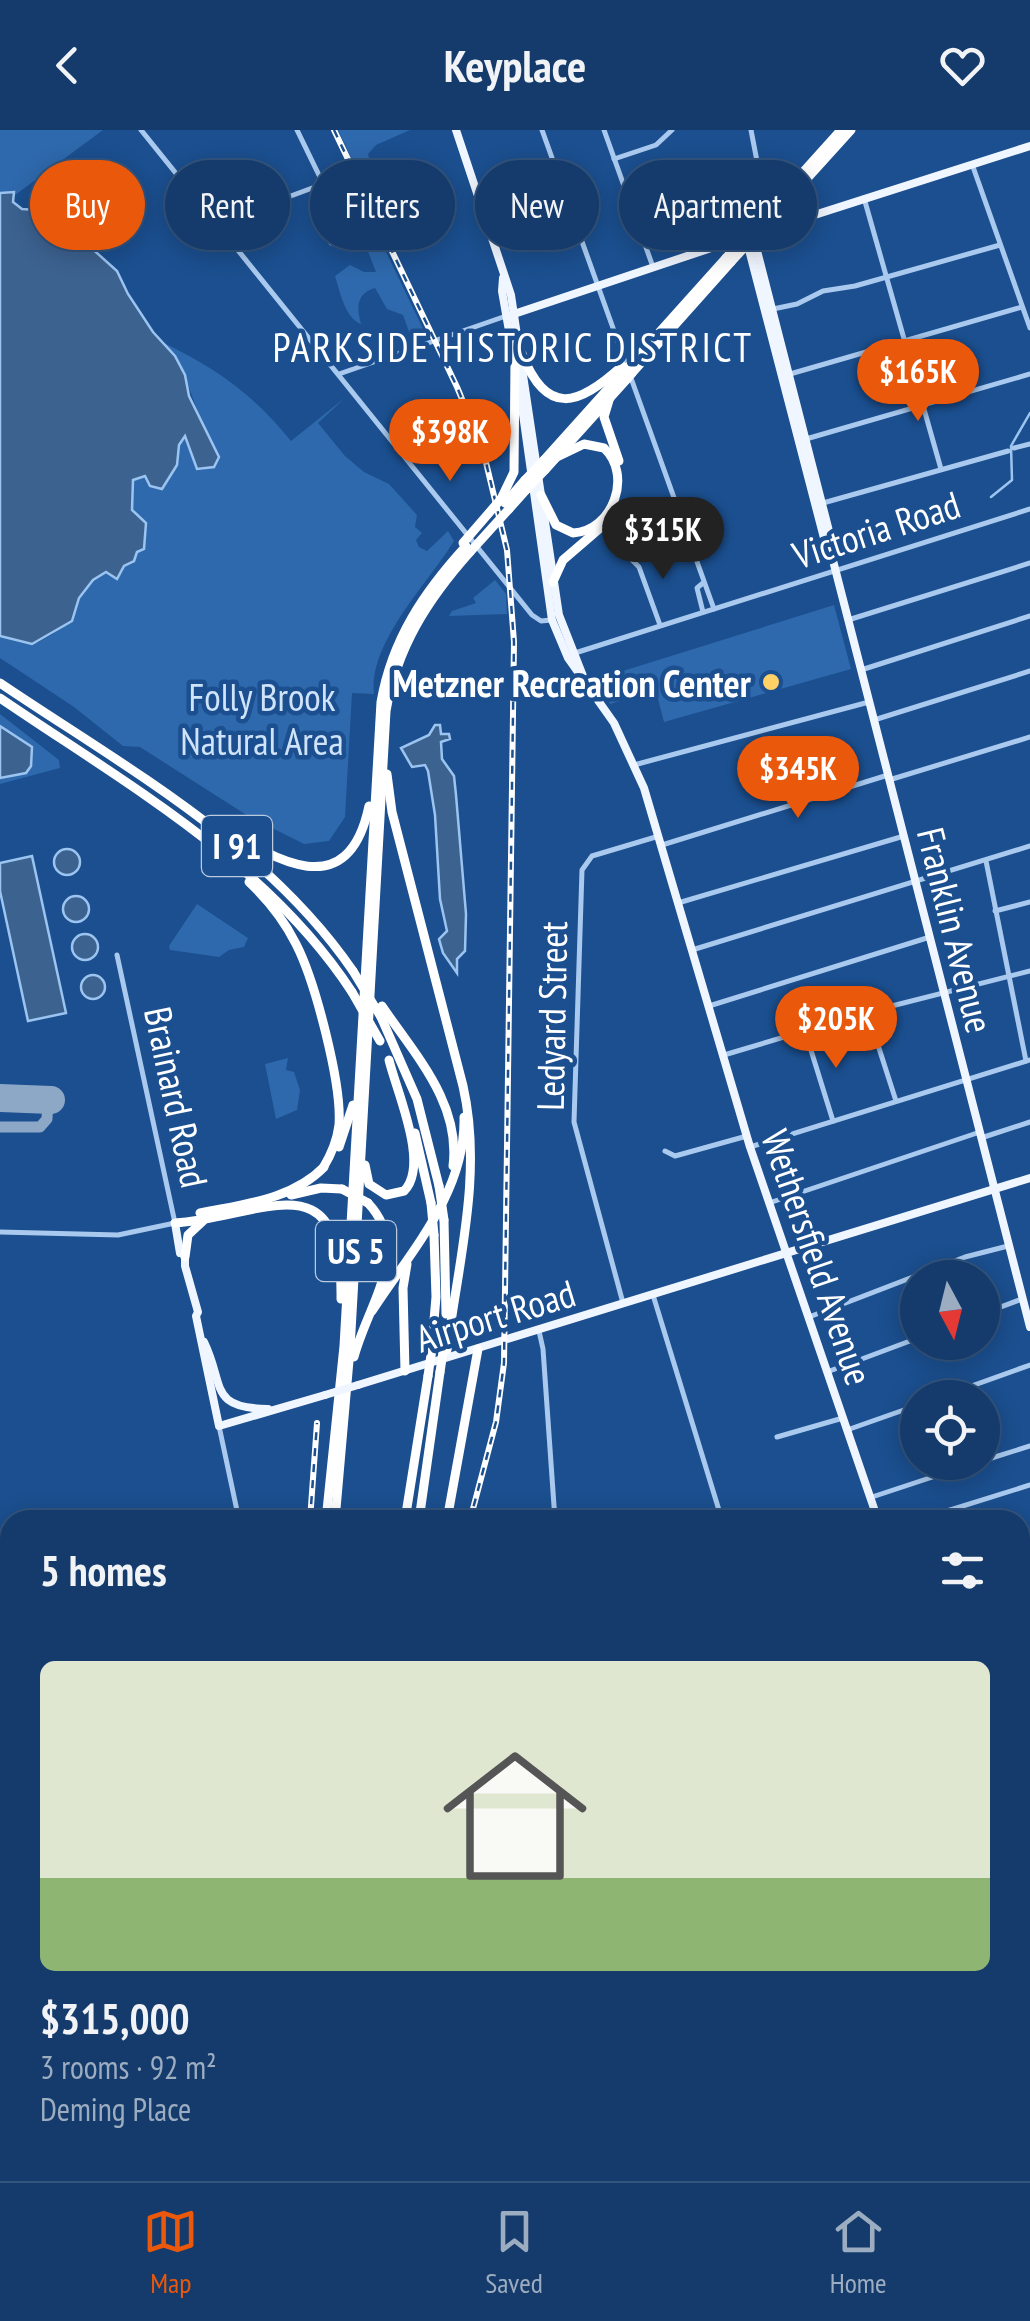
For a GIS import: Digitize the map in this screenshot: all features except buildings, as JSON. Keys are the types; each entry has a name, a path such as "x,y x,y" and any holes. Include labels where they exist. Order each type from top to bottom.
{"highway":[{"path":"816,160 842,130"},
{"path":"817,165 851,130"},
{"path":"556,457 610,397 627,369 738,250"},
{"path":"466,547 729,260"},
{"path":"518,358 538,388 560,398 584,394 627,369"},
{"path":"505,504 514,472 518,358"},
{"path":"551,587 563,560 606,522 619,500 622,470 604,417 610,397"},
{"path":"541,495 556,525 576,533 596,526 614,501 617,473 607,450 587,444 544,465"},
{"name":"US 5","path":"336,1510 343,1439 381,699 392,659 413,613 466,547"},
{"name":"US 5","path":"327,1510 341,1377 386,717 396,668 410,634 466,547"},
{"path":"410,634 392,698 388,786 467,1103 472,1162 445,1351"},
{"name":"I 91","path":"0,683 177,803 270,874 318,924 350,966 381,1018 417,1099 439,1186 439,1218 448,1277 445,1351 420,1510"},
{"name":"I 91","path":"0,698 205,841 292,914 352,992 389,1060 414,1126 434,1235 436,1297 431,1355 406,1510"},
{"path":"177,803 276,860 296,866 324,865 342,857 363,827 376,754"},
{"path":"205,841 269,902 295,941 309,973 338,1106 338,1134 323,1168"},
{"path":"350,966 436,1086 451,1119 453,1170 439,1218"},
{"path":"372,1310 439,1218 454,1181 464,1137 462,1098 451,1040"},
{"path":"363,1062 366,1177 377,1192 391,1196 410,1186 415,1164 389,1060"},
{"path":"264,1199 299,1187 337,1152 348,1126 363,1062"},
{"path":"175,1223 187,1216 322,1188 342,1189 368,1202 383,1224 388,1251 383,1281 354,1357 343,1439"},
{"path":"175,1223 283,1204 310,1211 328,1225 340,1254 341,1377"},
{"path":"184,1258 191,1230 215,1217"},
{"path":"406,1371 403,1284 415,1246"},
{"path":"449,1510 478,1349"}],"main road":[{"path":"456,130 487,217 511,315 541,495 551,587"},
{"path":"817,214 1030,146"},
{"path":"511,315 705,250"},
{"path":"725,250 753,263"},
{"path":"752,250 768,310"},
{"path":"753,250 768,310"},
{"name":"Franklin Avenue","path":"768,310 1030,1328"},
{"path":"518,358 551,587"},
{"name":"Wethersfield Avenue","path":"551,587 556,619 569,655 614,723 634,765 660,840 750,1147 874,1510"},
{"name":"Airport Road","path":"219,1426 1030,1178"},
{"name":"Brainard Road","path":"175,1223 198,1312 219,1426"},
{"path":"199,1331 226,1398 243,1409 273,1410"}],"street":[{"path":"142,130 532,615 541,621 556,619"},
{"path":"297,130 311,160"},
{"path":"542,130 714,608"},
{"path":"604,130 652,267"},
{"path":"614,159 656,145 672,130"},
{"path":"750,130 756,160"},
{"path":"972,164 1030,328"},
{"path":"864,198 941,469"},
{"path":"768,310 797,304 823,290 855,286 1000,244"},
{"path":"785,375 1022,308"},
{"path":"338,374 511,315"},
{"path":"802,440 1030,374"},
{"path":"818,504 1030,444"},
{"name":"Victoria Road","path":"569,655 1030,509"},
{"path":"632,560 639,567 660,626"},
{"path":"848,620 1030,562"},
{"path":"703,583 697,588 703,612"},
{"path":"861,670 1030,616"},
{"path":"874,720 1030,671"},
{"path":"634,765 870,702"},
{"name":"Ledyard Street","path":"624,1304 574,1122 582,870 592,856 660,840 674,841 1030,736"},
{"path":"678,903 904,836"},
{"path":"692,950 1030,846"},
{"path":"750,1147 1028,1060 986,861"},
{"path":"995,910 1030,902"},
{"path":"708,1006 930,938"},
{"name":"Brainard Road","path":"117,955 175,1223"},
{"path":"723,1056 868,1012 1030,972"},
{"path":"868,1012 896,1102"},
{"path":"805,1031 833,1121"},
{"path":"769,1202 1030,1122"},
{"path":"665,1151 674,1156 747,1136"},
{"path":"0,1232 118,1235 175,1223"},
{"path":"808,1317 965,1257 1009,1246"},
{"path":"654,1296 719,1510"},
{"path":"1000,1310 1026,1305"},
{"path":"539,1330 554,1510"},
{"path":"828,1372 900,1345"},
{"path":"988,1380 1030,1365"},
{"path":"847,1430 900,1411"},
{"path":"776,1438 843,1418"},
{"name":"Brainard Road","path":"219,1426 238,1510"},
{"path":"1000,1456 1030,1446"},
{"path":"870,1498 925,1480"},
{"path":"950,1510 1030,1485"}],"green space":[{"path":"0,130 103,130 62,160 30,160 30,184 11,198 15,192 0,193"},
{"path":"338,130 410,130 376,145 368,154 370,160 352,160"},
{"path":"367,250 385,250 426,337 412,340 403,315 387,309 375,288 361,298 361,324 351,316 335,276 350,265 364,272 376,272"},
{"name":"Folly Brook Natural Area","path":"164,343 233,384 291,441 346,397 318,423 345,456 364,472 389,484 417,515 415,527 422,533 416,540 419,547 427,551 448,531 454,541 390,634 380,654 374,694 352,693 345,817 329,841 304,844 248,816 140,747 123,746 74,707 0,658 0,636 37,643 53,634 72,619 79,599 94,580 107,572 115,578 144,548 146,523 132,510 133,480 145,476 150,486 162,489 179,456 179,442 185,436 195,465 201,470 214,467 218,454 181,368"},
{"path":"495,580 506,594 507,614 449,616 452,611 476,603 473,598"},
{"path":"834,605 851,669 664,722 656,691 610,704 594,680"},
{"path":"0,714 59,760 60,768 0,784"},
{"path":"197,904 248,938 244,947 219,957 170,950"},
{"path":"288,1058 286,1070 294,1072 300,1090 297,1110 276,1119 265,1064"}],"shaded area":[{"path":"14,192 13,202 30,210 30,250 94,250 117,271 153,332 175,356 185,375 189,396 219,457 214,467 197,469 185,436 179,445 177,465 162,489 150,486 145,476 133,480 132,510 146,523 144,549 124,566 117,579 106,572 93,580 79,598 72,621 32,644 0,636 0,193"},
{"path":"435,725 440,725 441,734 449,734 450,739 441,742 442,759 454,776 456,795 466,914 465,951 457,959 457,973 443,953 439,939 447,931 440,899 428,771 425,765 412,767 401,748 429,735"},
{"path":"0,726 32,747 31,766 26,773 0,778"},
{"path":"67,849 76,853 80,862 76,871 67,875 58,871 54,862 58,853"},
{"path":"32,856 66,1013 28,1021 0,891 0,863"},
{"path":"76,896 85,900 89,909 85,918 76,922 67,918 63,909 67,900"},
{"path":"85,934 94,938 98,947 94,956 85,960 76,956 72,947 76,938"},
{"path":"93,975 102,978 102,996 93,999 84,996 81,987 84,978"}],"waterway":[{"path":"991,497 1012,480 1011,446 1030,413"}],"taxiway":[{"path":"0,1127 40,1127 47,1119 48,1100"}],"runway":[{"path":"0,1098 51,1100"}],"railway":[{"path":"334,130 457,387 483,450 507,550 514,642 504,1363 496,1422 473,1510"},
{"path":"311,1510 317,1423"}],"place":[{"name":"Metzner Recreation Center","path":"771,682"}],"district":[{"name":"PARKSIDE HISTORIC DISTRICT","path":"513,347"}]}
